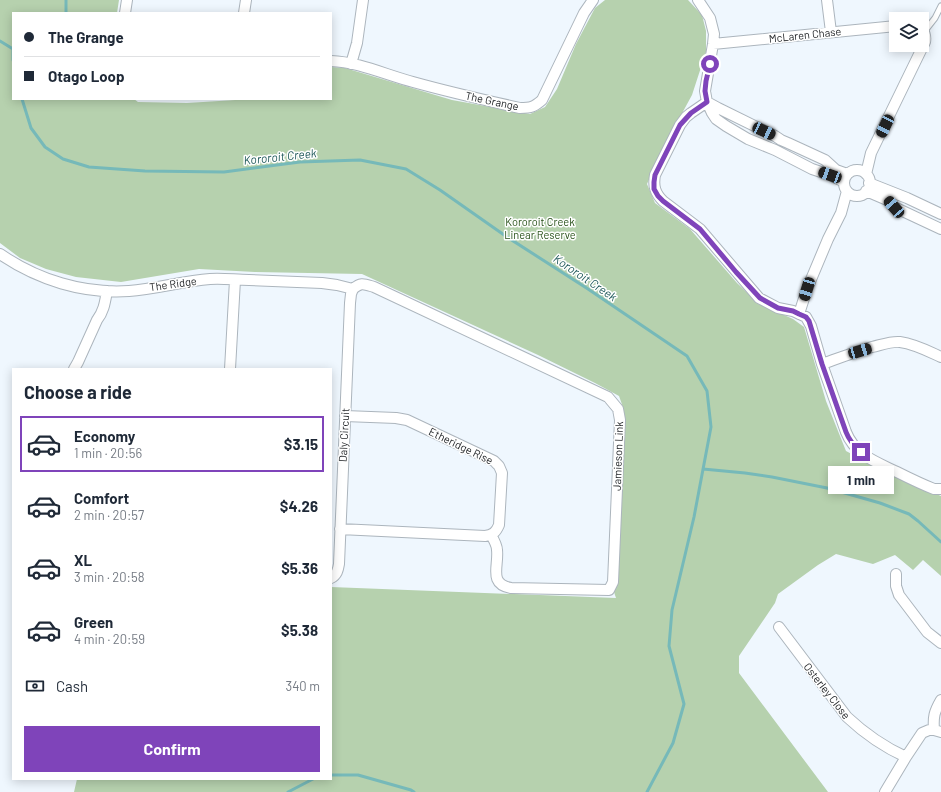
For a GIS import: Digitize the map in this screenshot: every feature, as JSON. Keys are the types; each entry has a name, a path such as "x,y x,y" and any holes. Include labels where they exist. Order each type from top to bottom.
{"street":[{"path":"125,12 126,0"},
{"path":"244,12 246,0"},
{"path":"351,64 357,43 363,0"},
{"name":"The Grange","path":"332,61 351,64 444,91 520,108 529,108 536,106 542,100 584,13 593,0"},
{"path":"698,0 707,13 712,24 714,34 714,44 705,91 707,102 716,119 748,139 775,150 812,169 830,175 859,195 865,180 871,153 920,52"},
{"path":"827,0 831,32"},
{"name":"McLaren Chase","path":"714,44 889,27"},
{"path":"707,102 781,140 825,160 836,170 848,186"},
{"path":"707,102 691,113 680,125 655,175 654,189 658,196 700,229 760,298 778,308 793,311 806,317 809,321 822,364 849,440 855,447 871,460 934,490 941,489"},
{"path":"799,314 807,289 828,239 841,213 850,172 941,214"},
{"path":"865,180 894,207 941,229"},
{"name":"The Ridge","path":"2,260 50,280 77,287 103,291 129,291 212,279 322,283 353,289"},
{"path":"230,368 235,280"},
{"name":"Jamieson Link","path":"353,289 361,284 374,287 608,397 618,409 620,420 614,575 613,582 609,590 504,587 497,580 497,549 491,535"},
{"name":"Daly Circuit","path":"332,577 338,571 350,303 353,289"},
{"path":"75,368 97,320 103,291"},
{"path":"822,364 875,347 899,342 912,344 941,357"},
{"name":"Etheridge Rise","path":"345,416 396,418 407,420 494,461 500,466 502,473 498,525 497,530 491,535"},
{"path":"340,530 491,535"},
{"path":"896,574 896,586 899,595 927,632 941,643"},
{"name":"Osterley Close","path":"779,627 847,717 859,728 897,754 906,758"},
{"path":"938,731 933,720 941,700"},
{"path":"885,792 922,733 928,730 938,731"}],"lane":[{"path":"929,24 935,18 941,6"}],"green space":[{"name":"Kororoit Creek Linear Reserve","path":"0,0 119,0 117,12 12,12 12,100 135,100 138,102 187,103 235,100 332,100 332,67 345,68 452,100 530,114 545,107 557,89 576,44 595,8 605,0 688,0 702,15 706,31 706,52 692,95 661,152 647,184 655,203 690,229 737,283 759,304 793,319 804,327 826,401 846,451 895,477 941,496 941,576 923,560 913,570 895,555 873,564 836,554 778,594 775,603 739,656 739,673 828,792 74,792 77,780 332,780 332,587 616,598 614,592 621,503 624,410 619,396 595,383 538,355 362,274 255,272 199,269 121,282 76,277 46,269 20,258 0,243"}],"waterway":[{"name":"Kororoit Creek","path":"66,0 66,12"},
{"path":"0,41 12,48"},
{"name":"Kororoit Creek","path":"22,100 31,128 45,147 63,159 89,167 145,171 224,172 300,162 360,160 406,169 440,190 507,237 588,289 687,356 707,391 711,427 694,517 672,610 669,646 684,704 673,743 647,792"},
{"path":"703,469 772,477 827,488 880,503 909,514 941,542"},
{"name":"Kororoit Creek","path":"332,775 358,775 414,792"},
{"name":"Kororoit Creek","path":"288,792 311,780"}],"route":[{"path":"710,64 705,91 707,102 686,117 680,125 655,175 654,189 663,201 700,229 760,298 778,308 793,311 806,317 811,326 822,364 849,440 861,452"}]}
